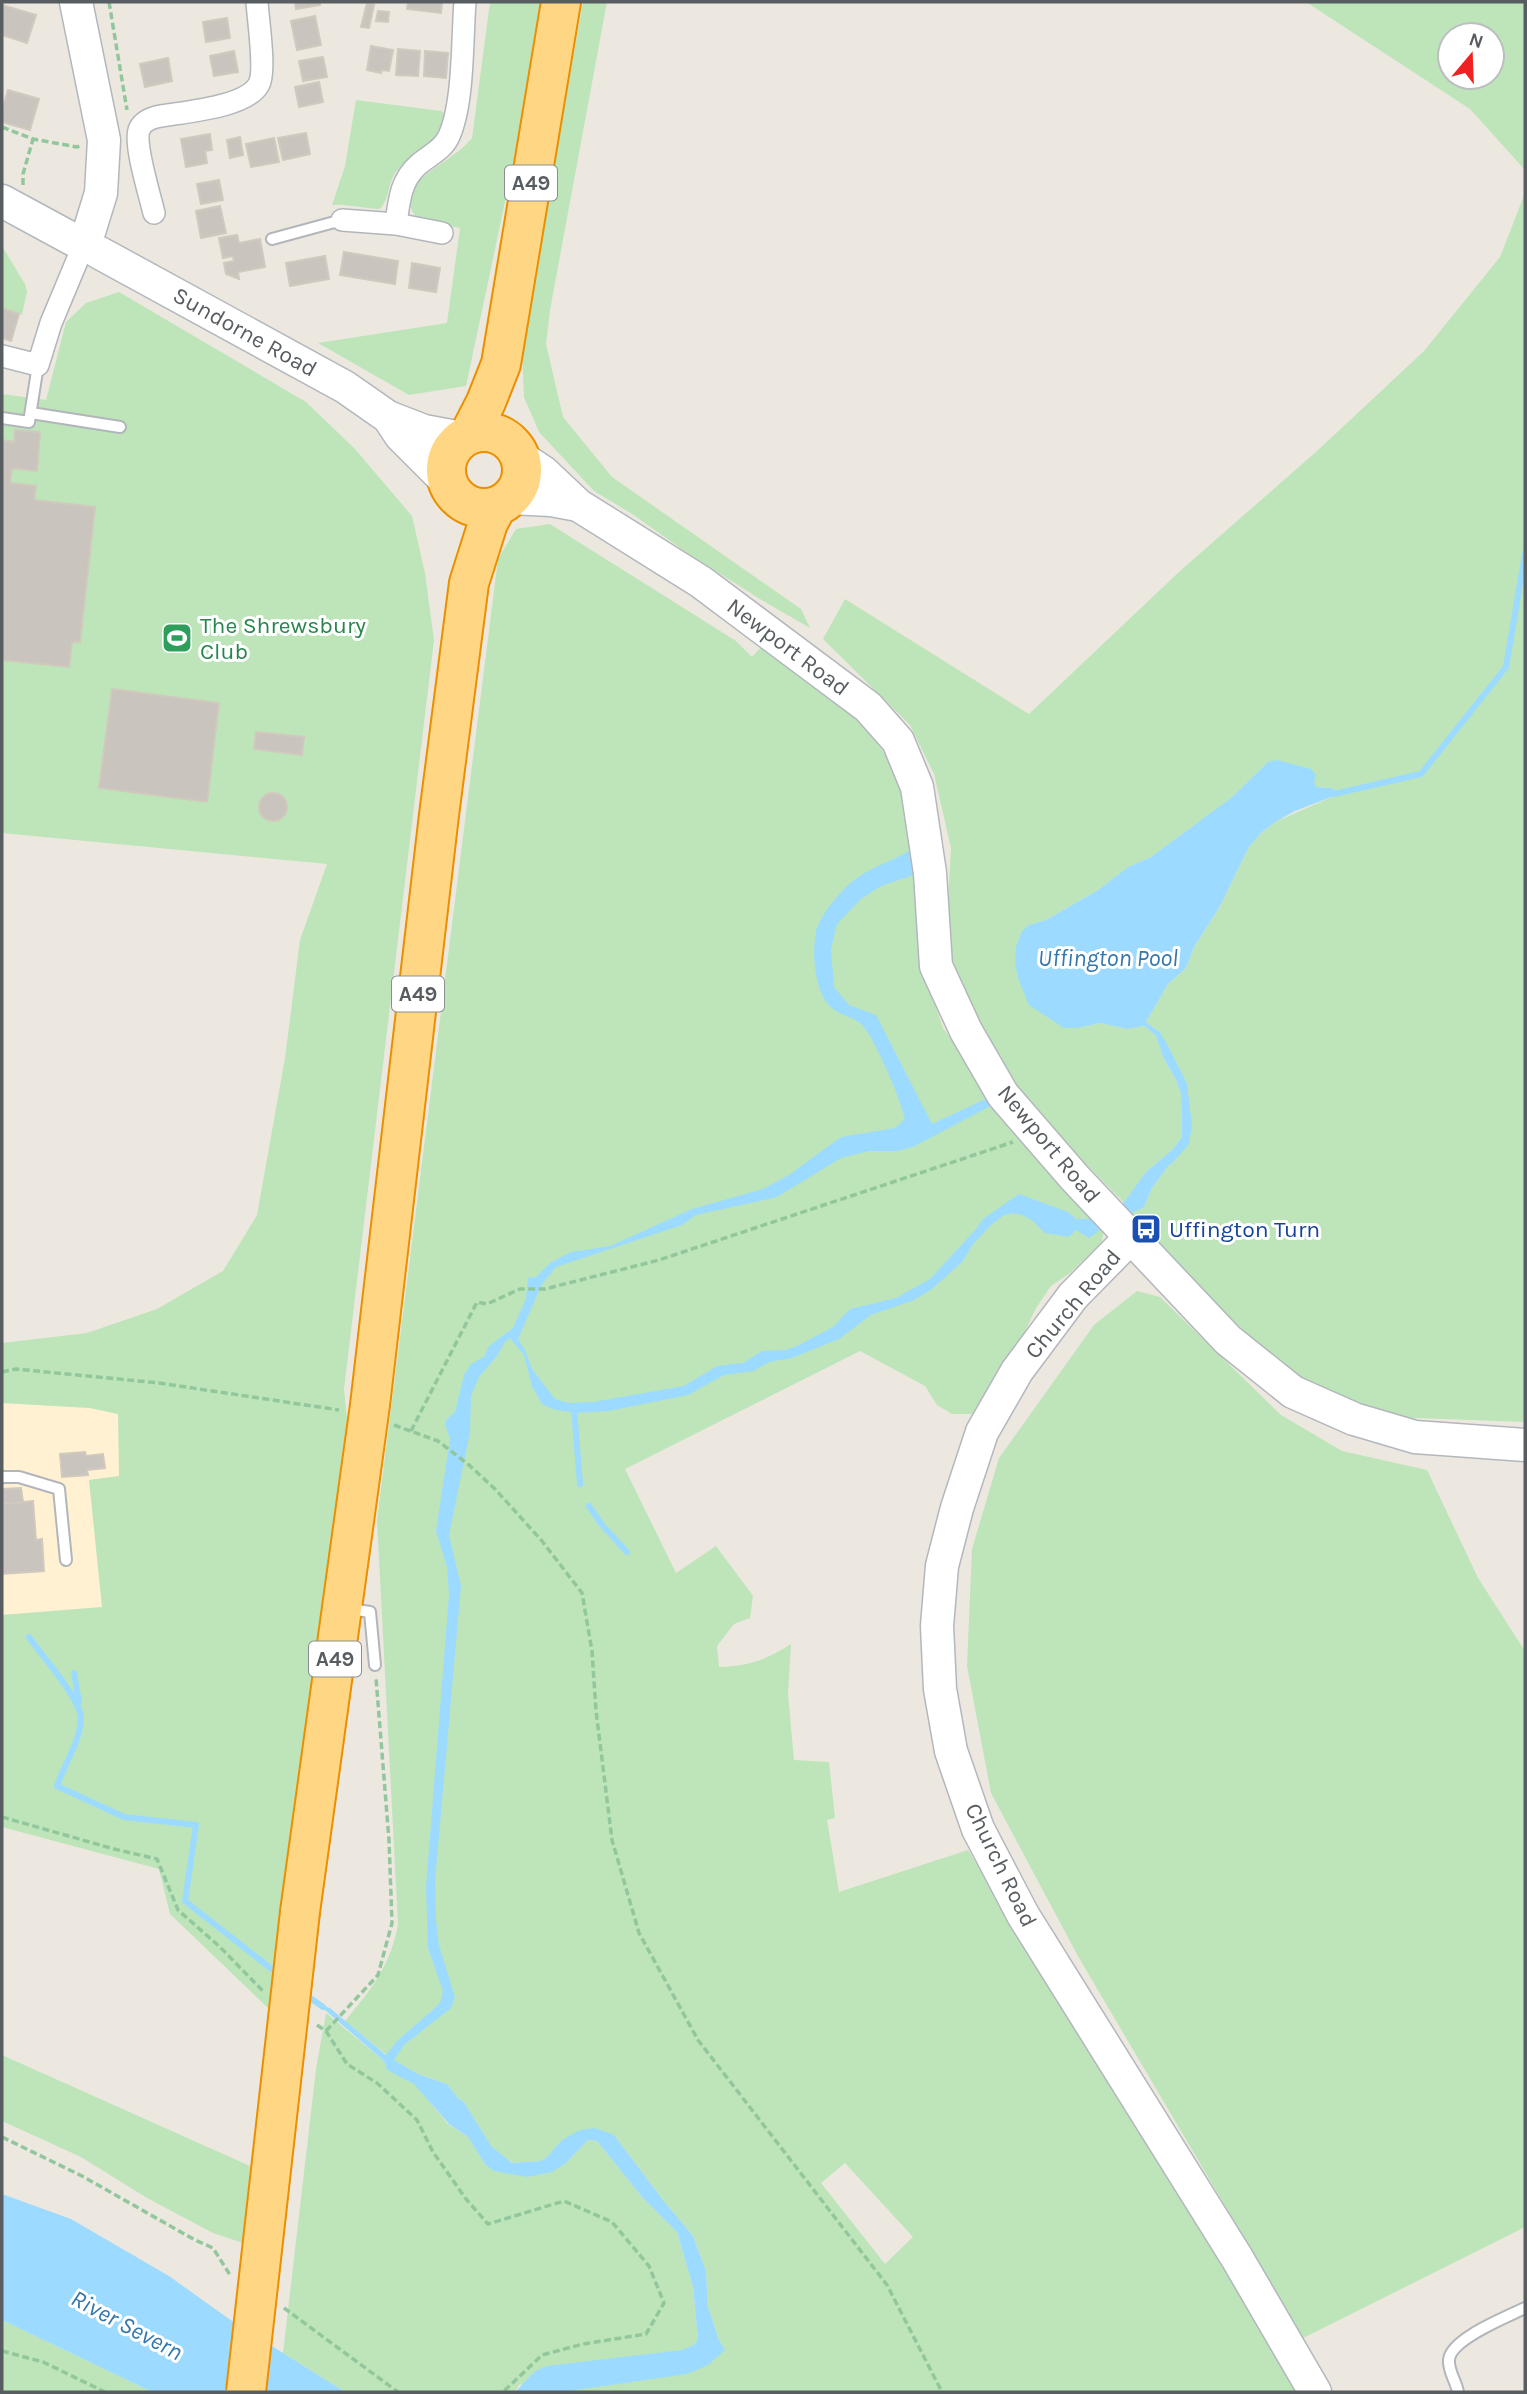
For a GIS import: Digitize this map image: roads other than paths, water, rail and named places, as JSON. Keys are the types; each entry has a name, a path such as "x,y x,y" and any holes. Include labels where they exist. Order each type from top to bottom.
{"highway":[{"name":"A49","path":"466,436 486,402 501,364 561,2"},
{"name":"A49","path":"501,364 517,451"},
{"path":"489,432 508,440 517,451 522,465 520,483 503,502 478,508 454,491 446,463 455,445 466,436 489,432"},
{"name":"A49","path":"454,491 469,583"},
{"name":"A49","path":"246,2392 300,1912 370,1405 469,583 488,523 503,502"}],"main road":[{"path":"76,2 104,140 101,193 85,245"},
{"name":"Sundorne Road","path":"15,207 345,387 388,417 424,431 466,436"},
{"name":"Sundorne Road","path":"388,417 401,436 454,491"},
{"name":"Newport Road","path":"517,451 578,505 712,590 868,707 898,741 917,787 930,873 936,966 966,1031 997,1084 1031,1128 1228,1340 1293,1392 1354,1419 1415,1437 1525,1445"},
{"name":"Newport Road","path":"503,502 551,500 578,505"},
{"name":"Church Road","path":"1119,1225 1073,1296 1017,1371 982,1432 957,1508 942,1566 937,1626 940,1689 951,1751 978,1829 1023,1915 1237,2258 1315,2392"}],"street":[{"path":"158,201 140,151 139,130 146,120 156,117 236,102 259,85 262,71 257,2"},
{"path":"396,224 402,184 417,166 436,152 449,137 460,91 465,2"},
{"path":"342,220 396,224 442,233"},
{"path":"2,356 38,365 51,323 85,245"}],"lane":[{"path":"272,239 342,220"},
{"path":"2,418 29,422 38,365"},
{"path":"31,412 120,427"},
{"path":"2,1477 19,1477 59,1489 66,1560"},
{"path":"342,1608 370,1612 375,1665"},
{"path":"1458,2392 1448,2360 1451,2351 1466,2338 1525,2308"}],"water":[{"name":"Uffington Pool","path":"1277,760 1311,769 1316,775 1316,787 1331,788 1342,793 1277,821 1262,832 1249,847 1219,908 1194,947 1186,968 1168,984 1146,1022 1161,1033 1168,1059 1182,1077 1188,1128 1183,1146 1152,1188 1144,1207 1104,1227 1089,1238 1076,1230 1069,1237 1045,1233 1022,1215 1012,1213 1003,1216 974,1243 962,1262 932,1289 914,1300 871,1315 839,1339 792,1358 769,1362 754,1371 724,1375 688,1395 609,1411 575,1413 552,1409 542,1404 532,1386 524,1355 510,1338 479,1377 471,1396 470,1432 449,1535 461,1586 435,1881 439,1945 455,1997 451,2008 404,2045 394,2060 418,2074 447,2084 464,2102 491,2146 512,2163 540,2161 562,2140 580,2130 595,2128 614,2135 693,2236 706,2271 708,2307 725,2350 708,2365 687,2374 562,2392 515,2392 535,2371 547,2366 682,2350 694,2345 698,2339 693,2287 677,2232 642,2197 597,2141 588,2140 566,2163 552,2172 527,2177 494,2171 485,2164 468,2137 449,2124 414,2084 387,2070 384,2061 318,2004 330,2008 386,2055 398,2040 441,2001 443,1991 428,1948 426,1887 449,1595 447,1567 436,1531 450,1439 445,1424 455,1412 464,1375 471,1364 484,1357 489,1346 513,1328 526,1299 528,1278 536,1277 550,1263 571,1252 610,1246 692,1209 763,1189 789,1175 841,1137 895,1128 905,1119 886,1068 866,1029 856,1020 832,1008 823,997 815,970 814,949 816,932 825,912 848,885 860,875 918,845 920,873 881,886 861,899 837,924 831,949 834,987 849,1005 876,1015 932,1124 992,1096 998,1102 913,1147 898,1151 869,1151 841,1158 777,1197 696,1215 682,1225 556,1267 542,1284 518,1339 532,1369 555,1399 569,1403 593,1402 684,1386 717,1366 743,1363 762,1351 795,1347 833,1327 850,1309 896,1298 930,1279 983,1219 1019,1194 1068,1212 1076,1219 1098,1219 1119,1209 1146,1172 1173,1149 1182,1137 1181,1094 1176,1080 1163,1057 1156,1036 1145,1026 1127,1029 1100,1023 1064,1028 1029,1005 1015,964 1016,947 1022,931 1029,925 1046,920 1098,890 1128,867 1151,857 1231,798 1268,762"},
{"name":"River Severn","path":"2,2194 71,2219 169,2276 232,2321 345,2392 152,2392 2,2320"}],"waterway":[{"path":"1334,794 1421,774 1506,667 1525,554"},
{"path":"1162,1041 1184,1084 1189,1126 1186,1143 1170,1161"},
{"path":"574,1409 580,1484"},
{"path":"589,1506 627,1552"},
{"path":"29,1637 75,1700 81,1719 75,1745 57,1786 124,1817 196,1825 185,1901 278,1974"},
{"path":"74,1673 79,1702"},
{"path":"303,1993 323,2007"}],"place":[{"name":"The Shrewsbury Club","path":"177,638"},
{"name":"Uffington Turn","path":"1146,1229"}]}
